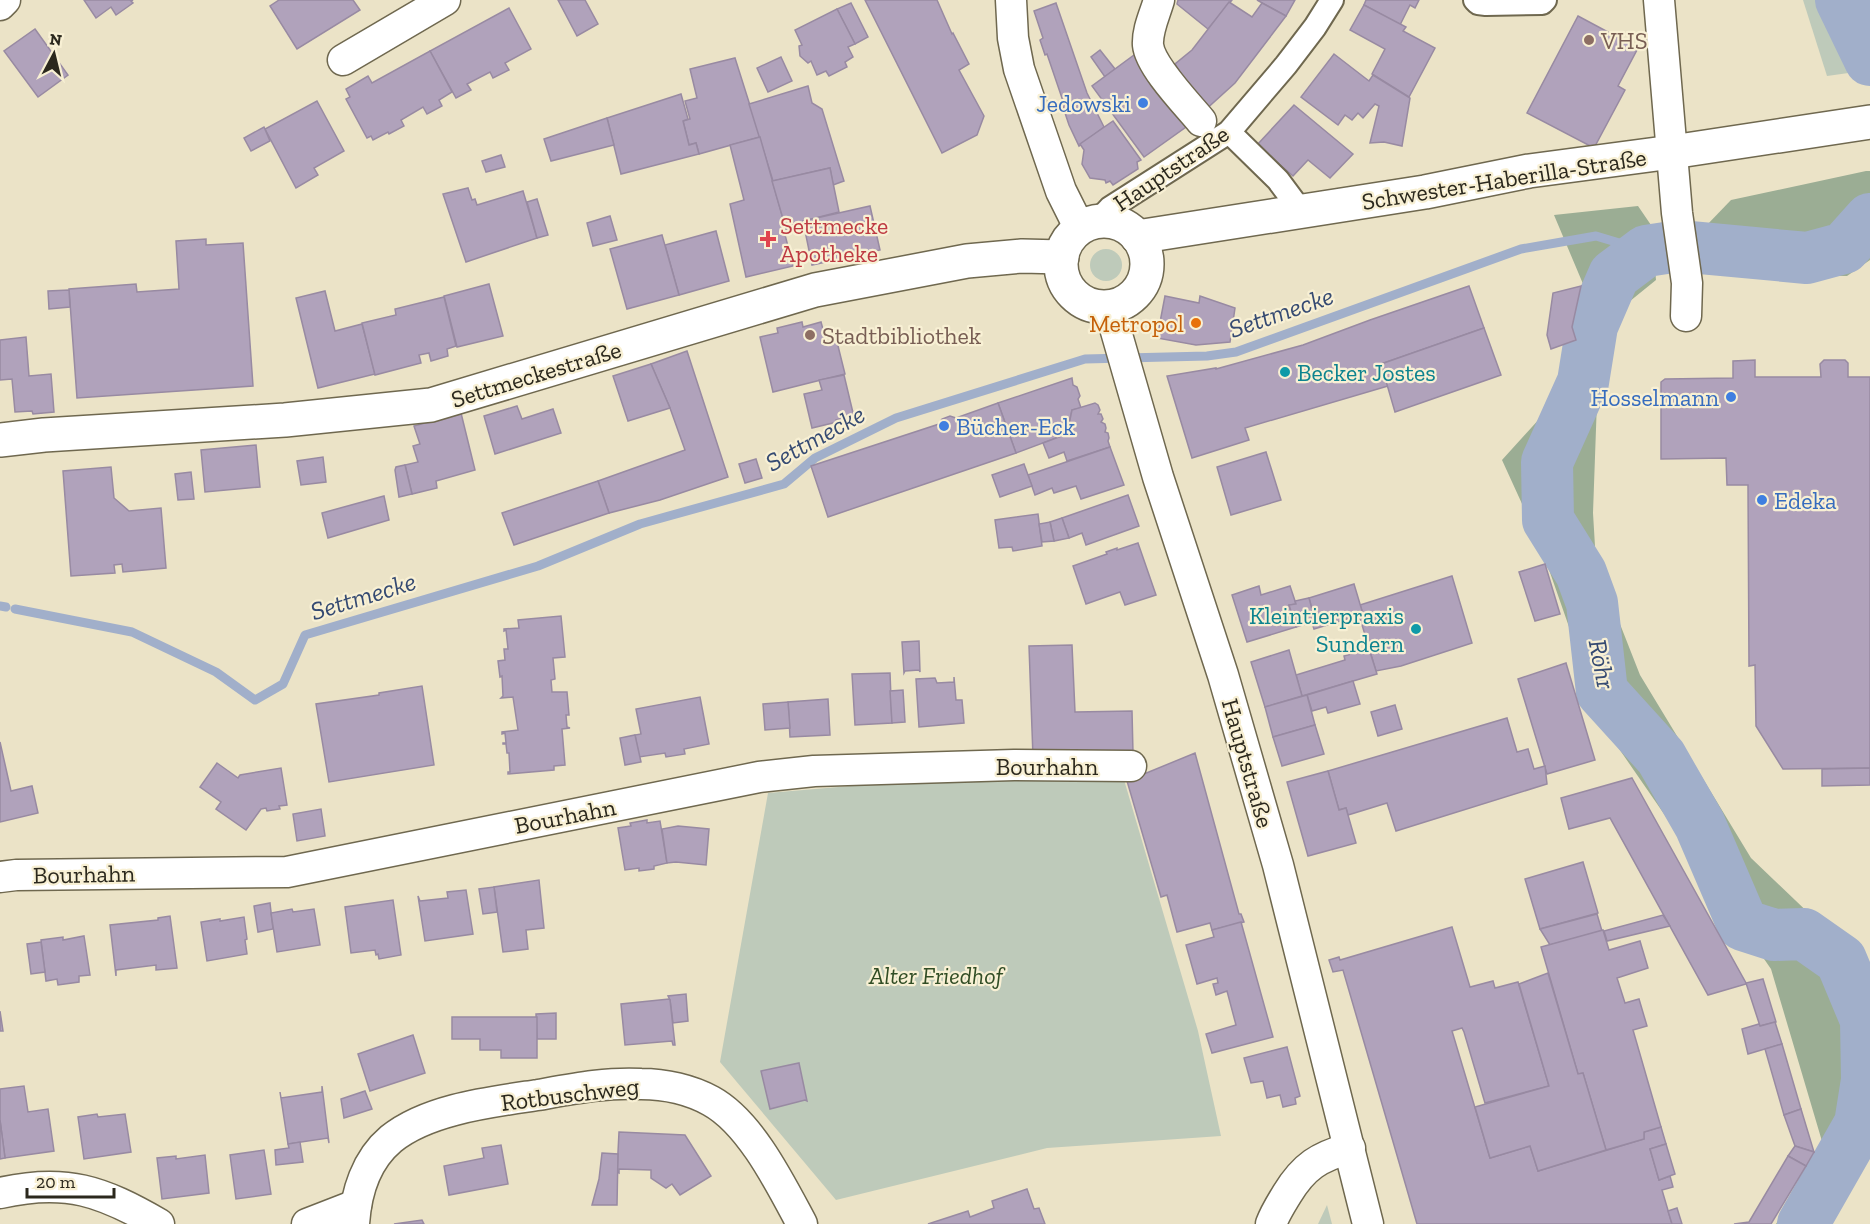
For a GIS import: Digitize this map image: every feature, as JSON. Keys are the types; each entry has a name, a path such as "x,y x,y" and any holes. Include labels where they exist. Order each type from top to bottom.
{"street":[{"path":"0,5 5,0"},
{"path":"343,60 445,0"},
{"path":"1011,0 1013,38 1019,69 1061,191 1088,225"},
{"path":"1159,0 1148,37 1148,47 1161,71 1201,121"},
{"name":"Hauptstraße","path":"1088,225 1110,208 1229,132 1286,65 1332,0"},
{"path":"1474,0 1486,4 1542,3 1545,0"},
{"path":"1659,0 1677,213 1686,280 1686,316"},
{"name":"Schwester-Haberilla-Straße","path":"1137,237 1425,192 1529,171 1858,124"},
{"path":"1229,132 1278,180 1301,211"},
{"path":"1112,222 1126,227 1137,237 1144,249 1147,264 1145,278 1139,289 1113,318 1072,294 1064,281 1061,267 1069,239 1088,225 1112,222"},
{"name":"Settmeckestraße","path":"0,441 44,435 285,420 431,405 815,290 967,261 1022,256 1062,257"},
{"name":"Hauptstraße","path":"1113,318 1158,477 1223,675 1271,843 1368,1224"},
{"name":"Bourhahn","path":"0,877 287,872 759,777 814,771 1014,765 1131,766"},
{"name":"Rotbuschweg","path":"307,1224 355,1215 359,1189 377,1154 390,1140 408,1127 426,1119 513,1099 583,1087 643,1083 696,1093 714,1102 737,1121 765,1160 802,1224"},
{"path":"1271,1224 1282,1201 1300,1174 1322,1158 1350,1148"},
{"path":"0,1193 55,1186 82,1189 116,1201 159,1224"}],"green space":[{"path":"1803,0 1870,0 1870,70 1827,76"},
{"path":"1870,171 1870,260 1847,276 1708,274 1704,228 1731,200"},
{"path":"1638,206 1651,225 1656,280 1619,310 1599,345 1593,513 1596,563 1640,675 1751,858 1863,965 1870,985 1870,1153 1828,1224 1776,1224 1824,1148 1771,969 1604,727 1539,541 1502,460 1571,384 1581,342 1586,291 1554,215"},
{"path":"1106,249 1118,253 1122,265 1118,277 1106,281 1094,277 1090,265 1094,253"},
{"name":"Alter Friedhof","path":"1003,773 1122,773 1198,1031 1221,1136 1047,1148 836,1200 720,1062 768,793"},
{"path":"1327,1205 1332,1224 1318,1224"}],"building":[{"path":"84,0 133,0 131,1 133,3 116,15 111,7 96,18"},
{"path":"279,0 353,0 360,10 297,49 270,6"},
{"path":"558,0 585,0 598,24 577,36"},
{"path":"865,0 937,0 969,64 959,70 984,116 977,135 942,153"},
{"path":"1178,0 1232,0 1208,29 1177,4"},
{"path":"1257,0 1295,0 1286,16"},
{"path":"1366,0 1419,0 1415,8 1410,5 1400,25 1364,5"},
{"path":"1229,2 1252,17 1262,3 1286,16 1235,83 1204,111 1175,64 1192,50"},
{"path":"851,3 868,37 855,44 837,9"},
{"path":"1056,3 1087,93 1104,127 1079,146 1069,125 1047,54 1045,55 1040,40 1043,38 1034,11"},
{"path":"1364,5 1406,27 1403,31 1435,48 1409,97 1372,74 1385,49 1350,30"},
{"path":"509,8 531,49 505,63 509,70 493,78 490,72 467,84 471,90 456,98 430,51"},
{"path":"837,9 855,44 848,47 853,57 845,62 847,67 829,76 826,71 817,75 811,61 808,63 800,56 799,46 802,45 795,30"},
{"path":"1578,16 1638,48 1618,86 1625,90 1594,148 1527,113"},
{"path":"35,29 68,75 38,97 4,51"},
{"path":"1100,50 1115,69 1105,77 1091,57"},
{"path":"430,51 452,92 439,100 442,106 427,114 423,107 401,120 404,126 373,140 371,136 367,138 346,99 350,97 346,89 368,76 372,83"},
{"path":"1334,54 1369,81 1373,75 1410,98 1402,146 1384,142 1370,143 1379,106 1375,104 1363,118 1358,113 1352,120 1345,115 1338,125 1301,97"},
{"path":"1134,55 1186,127 1144,157 1092,86"},
{"path":"781,57 792,81 768,92 757,68"},
{"path":"735,58 760,137 699,154 696,143 689,145 683,121 690,119 685,101 697,98 690,69"},
{"path":"808,86 812,103 822,109 844,181 833,185 830,168 773,181 749,104"},
{"path":"681,94 688,119 683,121 689,145 696,143 699,154 621,174 607,118"},
{"path":"317,101 344,151 314,168 318,175 296,188 265,129"},
{"path":"1294,105 1353,154 1330,178 1308,160 1293,176 1257,145"},
{"path":"607,118 614,145 551,161 544,139"},
{"path":"1113,121 1141,160 1137,162 1138,169 1113,185 1110,181 1106,183 1105,180 1090,178 1082,164 1084,150 1080,144"},
{"path":"264,127 270,141 251,151 244,138"},
{"path":"760,137 784,222 782,223 793,266 746,277 730,204 744,200 730,145"},
{"path":"501,155 505,167 486,172 482,161"},
{"path":"830,168 839,212 803,221 803,225 786,229 772,181"},
{"path":"468,188 472,200 475,199 477,205 523,191 537,238 466,262 443,194"},
{"path":"537,199 548,235 537,238 527,202"},
{"path":"870,206 880,250 812,265 803,221"},
{"path":"610,216 617,240 593,246 587,223"},
{"path":"716,231 729,281 679,295 665,245"},
{"path":"662,235 679,295 627,309 610,249"},
{"path":"206,239 206,245 243,243 253,386 77,398 69,289 136,284 137,292 179,289 176,241"},
{"path":"489,284 503,336 457,347 444,296"},
{"name":"Becker Jostes","path":"1469,286 1484,328 1381,364 1388,386 1245,428 1249,440 1192,458 1167,376 1216,369 1303,345"},
{"path":"1581,286 1572,327 1576,340 1551,349 1547,335 1553,293"},
{"path":"69,290 70,307 49,309 48,291"},
{"path":"325,291 335,331 362,324 375,374 318,388 296,298"},
{"name":"Metropol","path":"1165,296 1199,303 1200,296 1235,308 1230,342 1196,345 1157,338"},
{"path":"444,297 456,346 447,349 448,356 431,361 429,353 419,355 421,363 375,375 362,323 396,315 395,309"},
{"path":"802,322 803,327 821,322 827,344 837,342 845,374 773,392 760,337 778,333 777,328"},
{"path":"1484,328 1501,375 1395,412 1381,364"},
{"path":"26,337 29,376 51,374 54,412 33,414 32,411 15,412 12,379 0,380 0,340"},
{"path":"687,351 728,477 660,500 609,513 598,481 685,450 651,364"},
{"path":"1755,360 1755,377 1821,377 1820,364 1824,360 1845,360 1848,363 1848,377 1870,377 1870,768 1783,769 1756,726 1755,665 1749,666 1748,485 1727,485 1726,458 1661,459 1661,382 1665,379 1733,378 1733,361"},
{"path":"651,364 670,408 628,421 613,376"},
{"path":"844,375 854,417 853,415 836,420 837,422 812,428 804,394 822,390 819,380"},
{"path":"1072,378 1073,385 1077,387 1080,396 1078,399 1081,408 1072,410 1067,434 1016,453 998,403"},
{"path":"998,403 1016,453 828,517 811,466 939,424 942,419 950,416 956,418"},
{"path":"1095,403 1100,410 1098,414 1101,414 1103,419 1101,422 1105,424 1110,447 1067,461 1064,452 1049,458 1043,443 1067,434 1072,410"},
{"path":"517,406 522,419 553,409 561,433 495,454 484,416"},
{"path":"461,413 475,470 436,481 437,488 412,494 405,465 418,462 413,446 420,444 414,426"},
{"path":"256,445 260,487 205,492 201,450"},
{"path":"1110,447 1124,485 1081,499 1076,486 1054,493 1052,488 1035,495 1028,475"},
{"path":"1266,452 1281,500 1231,515 1217,467"},
{"path":"323,457 326,482 301,485 297,461"},
{"path":"756,459 762,478 745,483 739,464"},
{"path":"1024,464 1032,486 1000,497 992,475"},
{"path":"405,465 412,494 399,497 395,470 396,467"},
{"path":"111,467 114,498 129,511 161,508 166,568 123,572 122,564 114,565 115,573 71,576 63,471"},
{"path":"191,472 194,499 178,500 175,474"},
{"path":"598,481 609,513 514,545 502,513"},
{"path":"1128,495 1139,526 1086,545 1082,533 1069,538 1062,518"},
{"path":"384,496 389,520 328,538 322,513"},
{"path":"1038,514 1042,546 1013,551 1012,547 999,548 995,520"},
{"path":"1062,518 1069,538 1054,541 1050,522"},
{"path":"1050,522 1054,541 1042,542 1039,524"},
{"path":"1138,543 1156,595 1125,605 1120,592 1086,604 1073,566 1117,548 1117,550"},
{"path":"1545,564 1560,614 1535,621 1519,572"},
{"name":"Kleintierpraxis Sundern","path":"1452,576 1472,643 1401,666 1376,671 1359,615 1363,614 1360,605"},
{"path":"1354,584 1363,614 1314,629 1309,598"},
{"path":"1259,586 1261,595 1290,586 1296,604 1289,605 1296,627 1247,642 1232,595"},
{"path":"1309,598 1313,613 1312,622 1296,627 1289,605"},
{"path":"561,616 565,657 553,658 555,679 551,680 552,692 567,692 569,715 566,715 567,727 570,728 562,729 565,765 554,766 554,770 508,774 510,772 509,753 507,753 506,744 503,744 506,743 505,733 502,734 502,732 518,730 513,697 501,698 503,696 502,676 500,677 498,661 505,660 504,649 508,649 504,629 519,628 518,620"},
{"path":"919,641 920,672 919,670 904,673 902,642"},
{"path":"1072,645 1075,712 1132,711 1133,753 1033,757 1029,646"},
{"path":"1369,649 1377,674 1302,696 1296,675 1345,660 1344,656"},
{"path":"1289,650 1302,696 1265,707 1251,662"},
{"path":"1566,663 1595,760 1547,774 1518,679"},
{"path":"890,673 892,723 855,725 852,674"},
{"path":"954,677 956,700 962,700 964,723 919,727 916,679 935,678 937,683 954,682"},
{"path":"1353,681 1360,704 1328,713 1326,707 1312,711 1307,695"},
{"path":"422,686 434,765 329,782 316,704"},
{"path":"903,690 905,722 892,723 890,691"},
{"path":"1307,695 1315,725 1273,737 1265,707"},
{"path":"700,697 709,744 684,749 685,754 666,757 665,753 639,757 635,735 641,734 636,709"},
{"path":"828,699 830,735 790,737 788,702"},
{"path":"788,702 790,728 765,730 763,704"},
{"path":"1395,705 1402,729 1378,736 1371,712"},
{"path":"1507,718 1517,752 1528,749 1534,769 1545,766 1547,784 1396,831 1387,803 1348,815 1346,808 1339,810 1328,771"},
{"path":"1315,725 1324,754 1282,766 1273,737"},
{"path":"635,735 641,762 625,765 620,738"},
{"path":"0,742 11,791 32,786 38,813 0,822"},
{"path":"1195,753 1239,914 1244,922 1212,930 1210,923 1177,932 1167,895 1161,897 1127,781"},
{"path":"217,763 238,778 240,775 281,768 287,805 279,806 280,809 267,811 266,808 261,809 246,830 216,809 221,802 200,787"},
{"path":"1870,768 1870,785 1822,786 1822,769"},
{"path":"1328,771 1339,810 1346,808 1356,843 1308,856 1287,782"},
{"path":"1632,778 1746,984 1708,995 1610,818 1569,829 1561,798"},
{"path":"321,809 325,836 297,841 293,814"},
{"path":"647,820 647,823 660,821 667,863 654,866 654,869 625,870 618,828"},
{"path":"678,826 709,829 706,865 667,863 662,829"},
{"path":"1583,862 1598,913 1540,929 1525,879"},
{"path":"539,880 544,928 526,930 528,949 503,952 494,887"},
{"path":"494,887 497,912 483,914 479,889"},
{"path":"466,890 473,934 425,941 418,896 420,901 448,898 447,892"},
{"path":"393,900 401,955 379,959 375,950 351,953 345,907"},
{"path":"270,903 273,929 258,932 254,906"},
{"path":"292,909 293,912 314,909 320,945 277,952 271,913"},
{"path":"1597,914 1602,931 1550,945 1540,929"},
{"path":"1663,915 1670,926 1607,941 1604,931"},
{"path":"170,916 177,968 156,970 156,965 116,970 116,976 110,925 158,920 158,918"},
{"path":"244,917 247,954 207,961 201,922"},
{"path":"1241,922 1273,1037 1212,1053 1206,1034 1236,1025 1227,991 1216,995 1213,984 1218,983 1217,978 1197,984 1186,945 1214,937 1212,930"},
{"path":"1452,927 1470,987 1493,981 1495,988 1518,982 1549,1086 1485,1103 1464,1032 1462,1028 1452,1031 1490,1158 1530,1146 1538,1171 1644,1139 1644,1132 1661,1127 1666,1144 1650,1149 1659,1180 1670,1176 1673,1187 1662,1190 1672,1224 1417,1224 1343,970 1333,972 1329,960 1339,957 1340,960"},
{"path":"1603,930 1609,950 1640,941 1648,968 1617,978 1625,1003 1639,999 1647,1026 1633,1030 1661,1127 1644,1132 1644,1139 1606,1150 1583,1073 1578,1074 1541,947"},
{"path":"84,936 90,975 79,976 79,982 58,985 57,979 46,981 41,940 63,937 63,940"},
{"path":"41,942 45,972 31,974 27,944"},
{"path":"1548,973 1578,1074 1583,1073 1606,1150 1538,1171 1530,1146 1490,1158 1475,1107 1549,1086 1519,984"},
{"path":"1763,979 1776,1022 1760,1026 1746,983"},
{"path":"686,994 688,1021 673,1023 668,996"},
{"path":"669,999 675,1045 672,1041 625,1045 621,1004"},
{"path":"0,1011 3,1031 0,1031"},
{"path":"556,1013 556,1039 537,1039 536,1014"},
{"path":"452,1017 537,1017 537,1058 501,1058 501,1050 480,1050 480,1039 452,1039"},
{"path":"1775,1022 1782,1044 1748,1054 1742,1029"},
{"path":"413,1035 425,1073 370,1091 358,1054"},
{"path":"1782,1044 1801,1109 1784,1115 1765,1049"},
{"path":"1287,1047 1300,1096 1295,1098 1296,1104 1283,1107 1280,1095 1267,1098 1263,1081 1251,1083 1244,1058"},
{"path":"799,1063 807,1101 770,1109 761,1071"},
{"path":"24,1086 28,1112 48,1109 54,1151 5,1158 0,1120 0,1089"},
{"path":"322,1086 329,1143 328,1138 288,1144 280,1092 281,1098 322,1092"},
{"path":"365,1091 372,1109 344,1118 341,1099"},
{"path":"1801,1109 1814,1152 1795,1146 1784,1115"},
{"path":"97,1114 98,1117 125,1114 131,1152 84,1159 78,1117"},
{"path":"0,1120 5,1158 0,1159"},
{"path":"619,1132 685,1135 711,1176 680,1195 672,1184 666,1188 651,1178 651,1170 619,1169 619,1173 617,1172"},
{"path":"300,1142 303,1162 276,1165 275,1150 289,1148 288,1144"},
{"path":"1666,1144 1675,1174 1659,1180 1650,1149"},
{"path":"501,1145 508,1184 449,1195 444,1166 484,1158 482,1148"},
{"path":"1795,1146 1814,1152 1806,1166 1788,1156"},
{"path":"264,1150 271,1194 236,1199 230,1155"},
{"path":"602,1153 618,1154 617,1205 592,1205 599,1179"},
{"path":"205,1155 209,1193 162,1199 157,1158 176,1156 176,1159"},
{"path":"1788,1156 1806,1166 1771,1224 1734,1224 1749,1222"},
{"path":"1027,1189 1034,1209 1039,1208 1045,1224 928,1224 968,1211 970,1217 994,1208 992,1201"},
{"path":"1677,1208 1682,1224 1672,1224 1668,1211"},
{"path":"422,1220 424,1224 394,1224"}],"waterway":[{"name":"Röhr","path":"1841,0 1870,60"},
{"name":"Röhr","path":"1803,1224 1860,1124 1867,1080 1866,1020 1841,960 1804,934 1774,935 1743,925 1700,825 1661,757 1602,692 1592,603 1581,573 1548,520 1547,462 1583,382 1592,326 1614,275 1646,251 1679,246 1807,258 1844,248 1870,219"},
{"name":"Settmecke","path":"15,609 132,632 216,672 255,700 283,684 305,635 538,566 640,524 784,484 815,458 896,418 1085,359 1207,356 1236,352 1521,249 1596,236 1646,251"},
{"name":"Settmecke","path":"0,606 6,607"}],"place":[{"name":"VHS","path":"1589,40"},
{"name":"Jedowski","path":"1143,103"},
{"name":"Settmecke Apotheke","path":"768,239"},
{"name":"Metropol","path":"1196,323"},
{"name":"Stadtbibliothek","path":"810,335"},
{"name":"Becker Jostes","path":"1285,372"},
{"name":"Hosselmann","path":"1731,397"},
{"name":"Bücher-Eck","path":"944,426"},
{"name":"Edeka","path":"1762,500"},
{"name":"Kleintierpraxis Sundern","path":"1416,629"}]}
